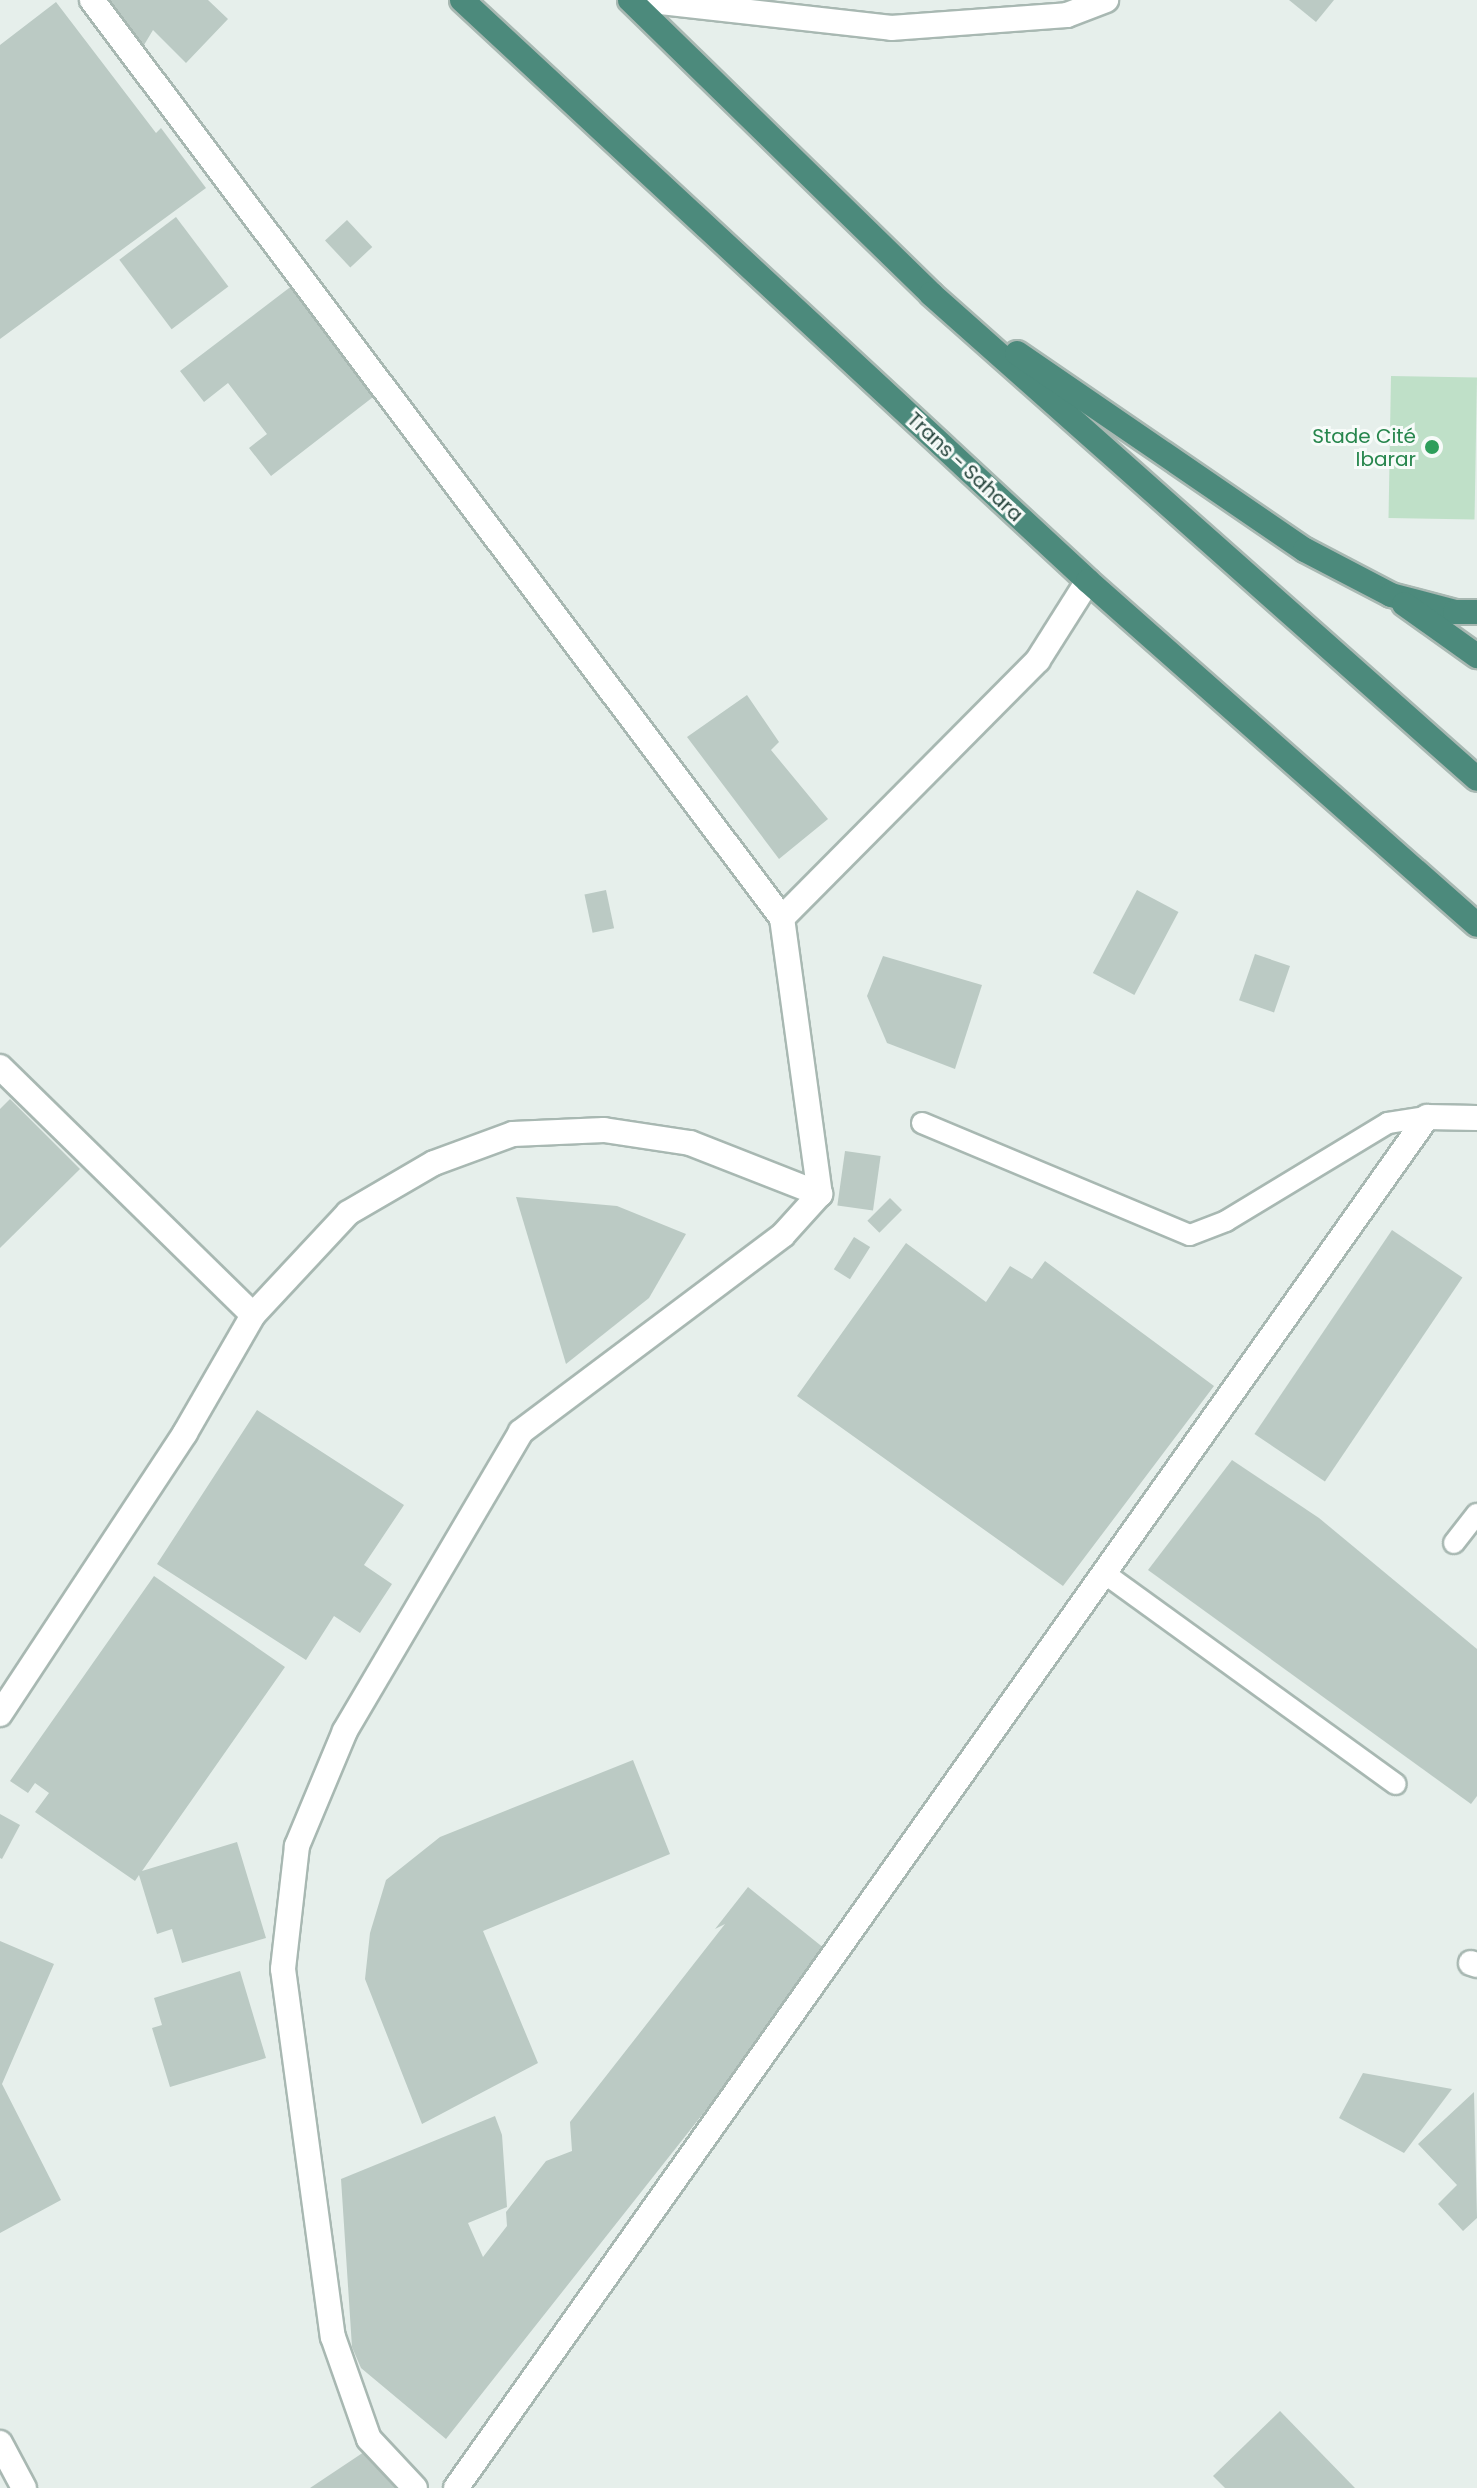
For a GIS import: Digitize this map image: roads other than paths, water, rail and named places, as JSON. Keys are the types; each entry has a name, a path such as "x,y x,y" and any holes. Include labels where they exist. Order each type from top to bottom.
{"highway":[{"name":"Trans - Sahara","path":"462,0 1088,581 1477,925"},
{"path":"630,0 931,294 1477,779"},
{"path":"931,294 1305,550 1391,595 1477,656"},
{"path":"1391,595 1455,612 1477,612"}],"street":[{"path":"92,0 782,918 820,1194 783,1235 521,1432 345,1731 297,1846 283,1969 333,2337 369,2439 415,2488"},
{"path":"643,0 891,28 1067,15 1106,0"},
{"path":"782,918 1038,660 1088,581"},
{"path":"0,1067 253,1315"},
{"path":"456,2488 1427,1117 1477,1118"},
{"path":"0,1714 185,1433 253,1315 348,1213 434,1163 513,1134 604,1130 690,1143 820,1194"},
{"path":"0,2443 24,2488"}],"lane":[{"path":"922,1123 1190,1235 1226,1221 1388,1123 1427,1117"},
{"path":"1454,1543 1477,1514"},
{"path":"1104,1573 1396,1784"}],"place":[{"name":"Stade Cité Ibarar","path":"1432,447"}]}
